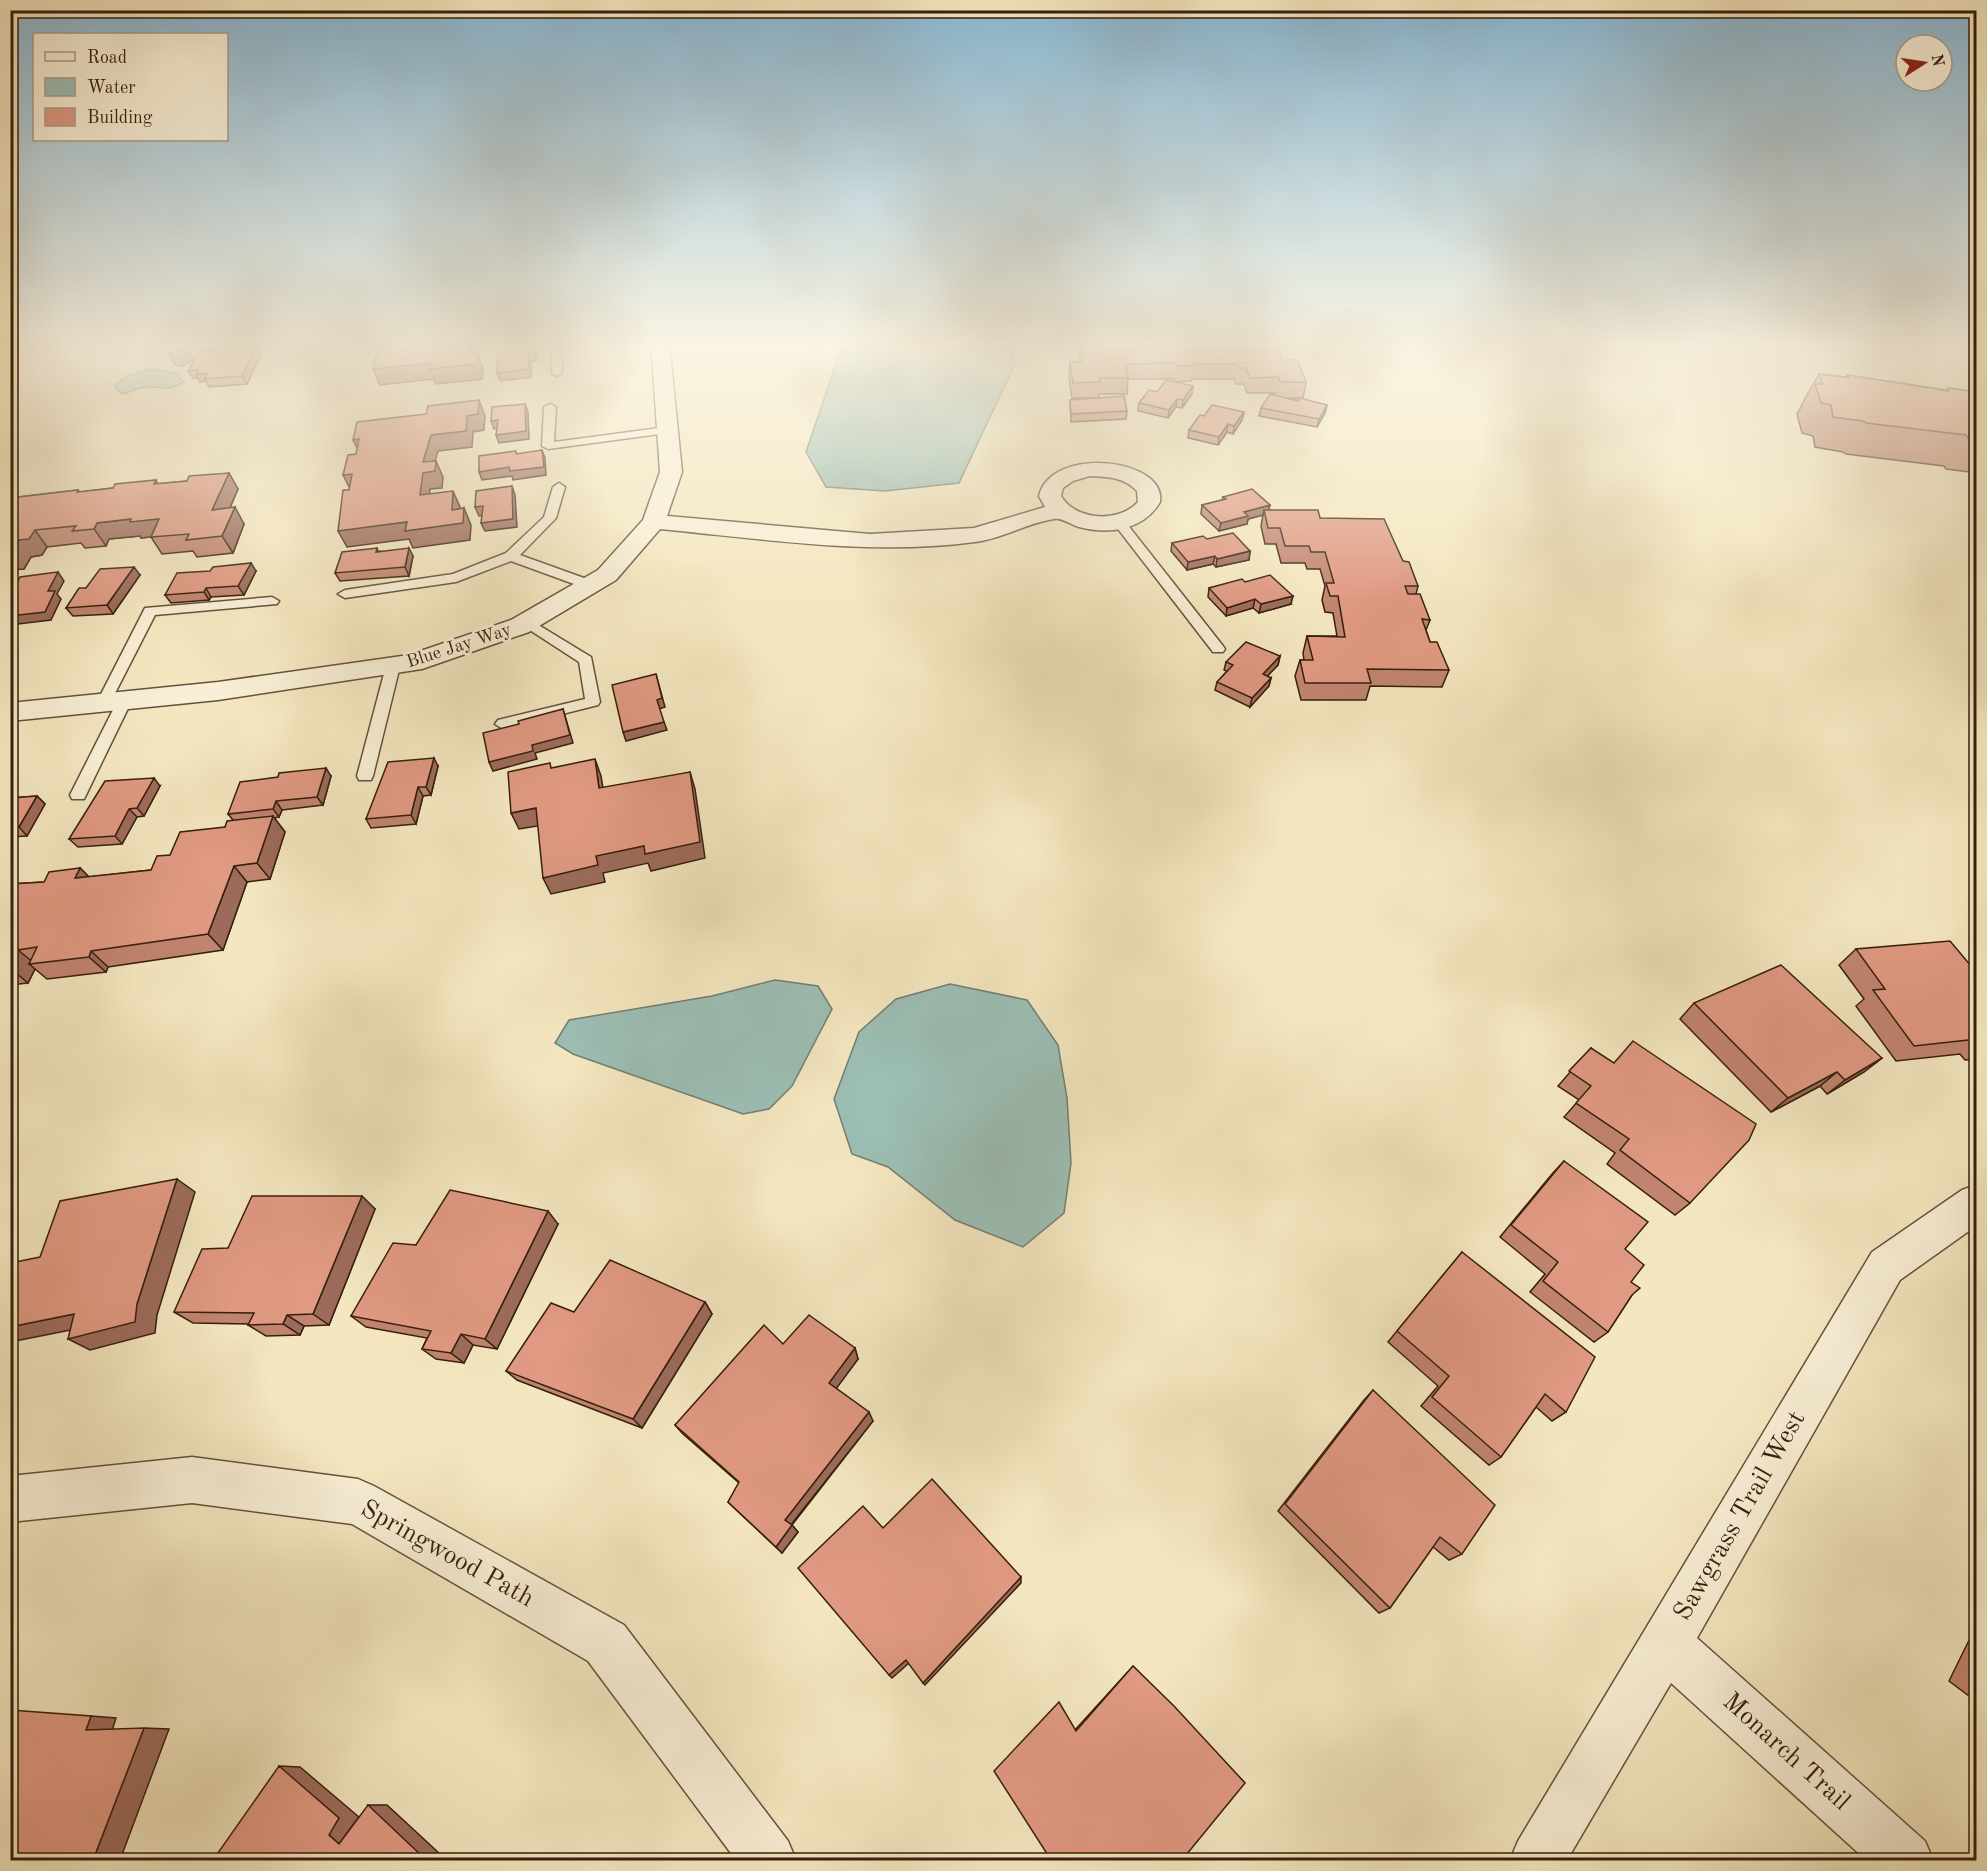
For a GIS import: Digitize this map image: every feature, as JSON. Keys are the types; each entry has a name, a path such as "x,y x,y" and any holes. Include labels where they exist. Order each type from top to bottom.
{"street":[{"name":"Blue Jay Way","path":"10,712 218,691 413,663 527,622 608,575 654,522 671,472 667,430"},
{"path":"1089,469 1121,472 1135,478 1150,494 1149,503 1144,511 1133,518 1119,522 1085,522 1058,510 1051,502 1049,493 1053,484 1062,477 1089,469"},
{"path":"654,522 870,541 976,535 1058,510"},
{"name":"Sawgrass Trail West","path":"1537,1860 1666,1644 1886,1266 1977,1203"},
{"name":"Springwood Path","path":"10,1499 192,1480 358,1502 606,1644 769,1860"},
{"name":"Monarch Trail","path":"1666,1644 1906,1860"}],"lane":[{"path":"549,429 548,446 667,430"},
{"path":"345,594 456,578 511,556 550,518 559,487"},
{"path":"1119,522 1218,649"},
{"path":"511,556 590,585"},
{"path":"78,795 150,611 272,601"},
{"path":"502,724 593,702 586,660 527,622"},
{"path":"365,776 393,666"}],"water":[{"path":"814,429 984,429 959,483 885,491 826,487 806,452"},
{"path":"775,980 818,986 832,1009 792,1086 769,1109 743,1114 573,1054 555,1043 569,1020 712,996"},
{"path":"950,984 1027,1000 1058,1045 1067,1098 1071,1163 1064,1213 1023,1247 955,1220 888,1167 852,1154 834,1099 859,1032 896,999"}],"building":[{"path":"355,429 466,429 431,435 423,462 436,461 435,471 423,473 420,495 453,491 452,510 464,508 463,523 405,531 407,522 338,531 343,490 349,490 352,474 343,475 348,455 356,454 359,439 353,440"},
{"path":"497,429 526,429 526,431 496,435"},
{"path":"1190,429 1224,429 1219,437"},
{"path":"1919,429 1977,429 1977,439 1968,438 1966,435"},
{"path":"542,450 544,467 510,471 509,467 479,472 479,456"},
{"path":"229,473 212,510 235,507 222,536 186,540 189,534 151,537 159,519 130,522 131,519 97,523 94,529 72,531 76,526 35,530 29,539 19,540 10,552 10,498 113,488 115,484 156,480 154,484 187,481 189,476"},
{"path":"512,486 513,519 481,523 483,506 475,507 476,491"},
{"path":"1252,489 1270,505 1244,512 1248,516 1221,523 1202,505 1226,499 1223,497"},
{"path":"1264,510 1318,510 1320,518 1384,519 1403,561 1409,562 1418,586 1405,586 1408,594 1420,594 1430,620 1422,619 1430,642 1437,642 1449,670 1367,669 1371,683 1305,683 1300,660 1313,660 1307,636 1345,637 1338,596 1330,596 1326,583 1334,583 1325,552 1311,552 1309,546 1285,546 1280,528 1268,528"},
{"path":"1233,533 1250,551 1217,559 1215,556 1188,562 1172,543 1203,536 1207,539"},
{"path":"377,548 376,552 409,548 405,567 335,573 342,552"},
{"path":"251,563 238,586 206,588 204,592 165,595 177,573 210,571 213,567"},
{"path":"134,567 107,605 66,608 79,588 86,588 100,569"},
{"path":"58,572 48,591 55,591 45,612 10,616 10,597 20,577"},
{"path":"1270,575 1293,596 1261,604 1255,599 1227,608 1209,588 1242,579 1245,582"},
{"path":"1246,642 1280,656 1263,674 1271,678 1252,698 1217,682 1233,665 1226,662"},
{"path":"656,674 662,698 657,700 664,722 623,732 612,685"},
{"path":"563,709 570,735 532,745 533,751 489,762 483,733"},
{"path":"434,758 426,787 418,787 411,815 366,819 388,762"},
{"path":"595,759 599,788 690,772 700,842 645,854 644,846 596,856 598,865 543,878 536,808 511,813 508,772 550,763 551,768"},
{"path":"326,768 317,797 276,801 273,809 228,814 240,782 278,777 279,773"},
{"path":"154,778 137,808 129,809 115,836 69,839 105,781"},
{"path":"37,796 19,827 10,828 10,798"},
{"path":"273,816 257,863 234,866 208,934 91,951 89,957 29,964 37,947 18,950 10,965 10,884 44,882 49,872 80,868 75,878 151,870 157,856 170,855 180,832 225,827 227,821"},
{"path":"1950,941 1977,973 1977,1039 1914,1046 1873,990 1885,989 1856,949"},
{"path":"1781,965 1882,1058 1845,1080 1837,1072 1788,1098 1694,1003"},
{"path":"1633,1041 1756,1124 1749,1140 1690,1203 1620,1150 1629,1139 1576,1103 1591,1086 1569,1071 1591,1048 1614,1063"},
{"path":"1564,1161 1648,1222 1625,1249 1644,1265 1631,1282 1640,1288 1632,1295 1608,1332 1543,1281 1558,1262 1511,1225"},
{"path":"177,1179 137,1304 135,1322 68,1339 74,1314 10,1327 10,1263 40,1257 60,1201"},
{"path":"450,1190 548,1211 485,1339 461,1334 451,1353 422,1349 431,1331 351,1316 393,1243 416,1245"},
{"path":"252,1196 362,1196 313,1314 287,1315 283,1324 248,1325 254,1313 174,1312 202,1249 228,1248"},
{"path":"1462,1252 1595,1357 1566,1412 1545,1394 1501,1457 1432,1397 1449,1376 1397,1331"},
{"path":"610,1260 705,1302 633,1419 506,1371 551,1303 574,1312"},
{"path":"809,1315 855,1348 829,1383 869,1412 785,1520 792,1525 776,1547 728,1502 739,1482 675,1425 764,1325 783,1344"},
{"path":"1373,1390 1495,1505 1462,1554 1440,1537 1390,1608 1285,1504"},
{"path":"932,1479 1021,1577 923,1683 906,1660 889,1675 798,1568 863,1506 883,1528"},
{"path":"1133,1666 1174,1706 1245,1783 1182,1860 1051,1860 994,1771 1059,1702 1076,1731"},
{"path":"10,1710 91,1716 86,1730 144,1728 93,1860 10,1860"},
{"path":"279,1766 339,1818 329,1835 339,1844 368,1805 422,1856 419,1860 213,1860"}]}
